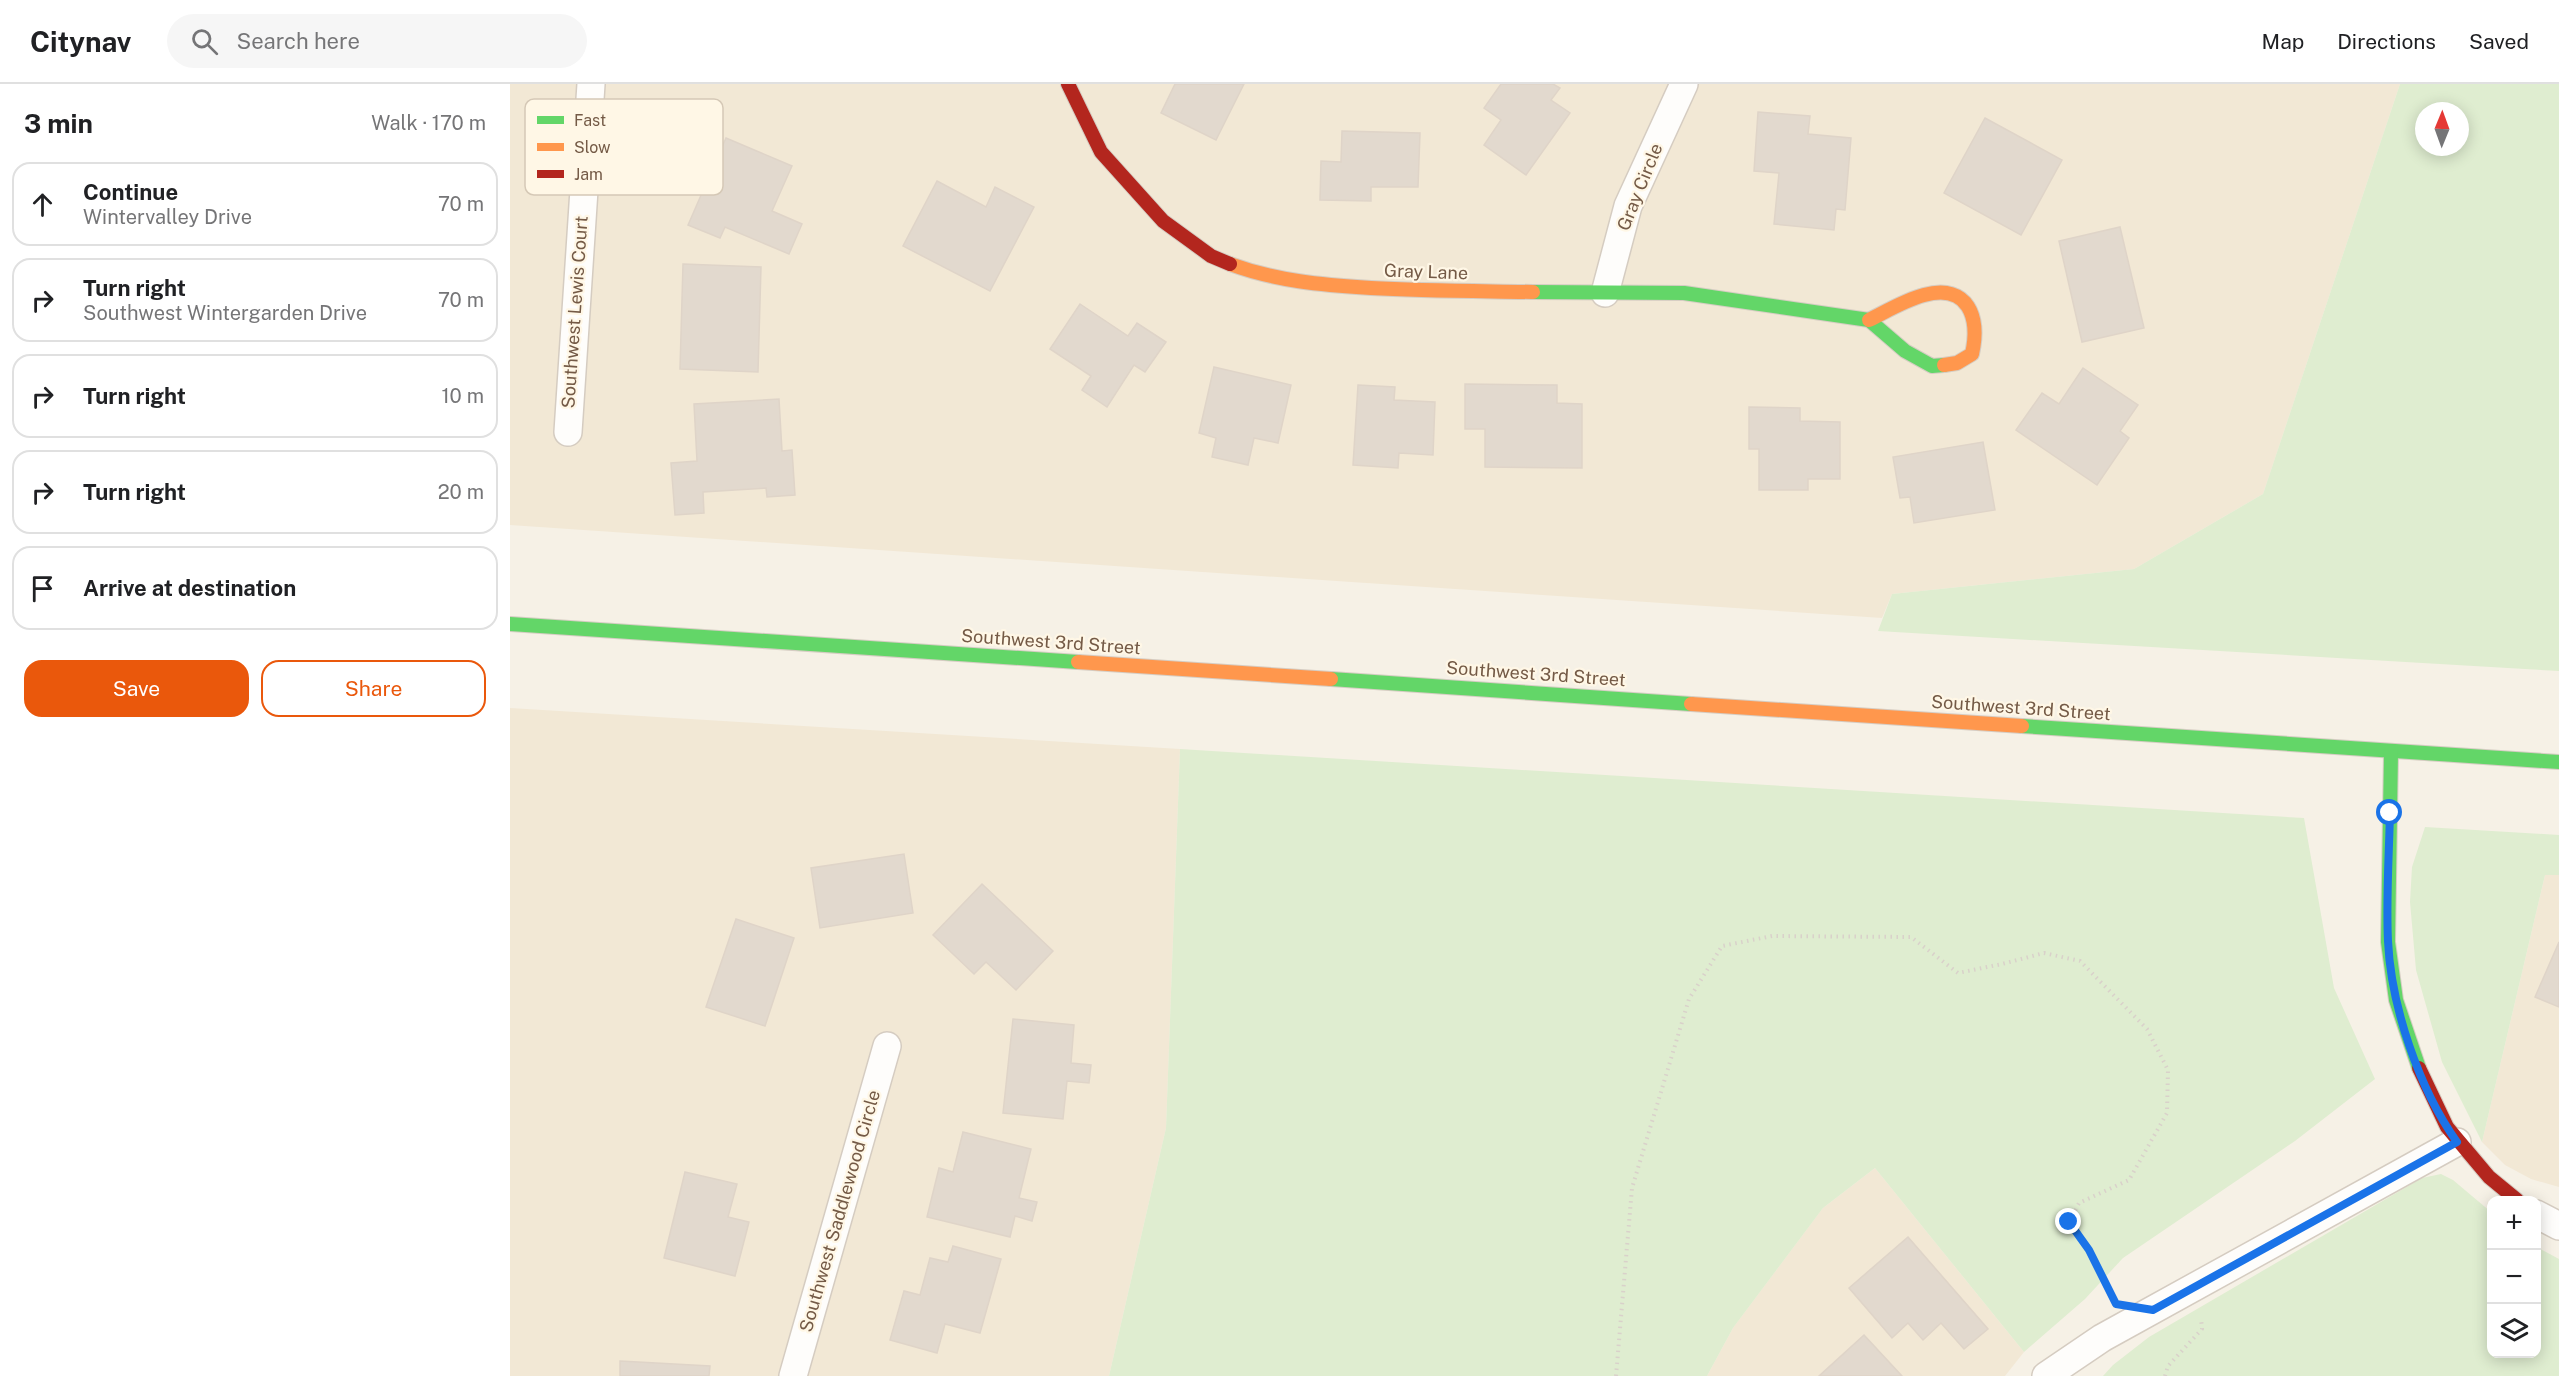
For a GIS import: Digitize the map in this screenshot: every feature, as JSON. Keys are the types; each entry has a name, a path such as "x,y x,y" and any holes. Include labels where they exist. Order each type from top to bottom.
{"main road":[{"name":"Gray Lane","path":"1068,84 1101,152 1163,221 1211,256 1242,268 1306,284 1419,291 1684,293 1869,320"},
{"path":"1932,292 1956,295 1969,306 1976,321 1977,338 1972,354 1957,363 1932,366 1905,351 1869,320 1932,292"},
{"name":"Southwest 3rd Street","path":"510,624 2559,762"},
{"path":"2391,752 2388,942 2396,1000 2418,1066 2446,1127 2488,1177 2512,1196"}],"street":[{"name":"Southwest Lewis Court","path":"590,99 591,84"},
{"name":"Gray Circle","path":"1605,293 1628,206 1684,84"},
{"name":"Southwest Lewis Court","path":"568,432 584,195"},
{"name":"Southwest Saddlewood Circle","path":"793,1376 887,1046"},
{"path":"2046,1376 2102,1338 2457,1142"},
{"path":"2541,1217 2559,1226"}],"path":[{"path":"1616,1376 1632,1188 1654,1108 1689,999 1722,946 1772,936 1911,937 1958,973 2044,953 2080,962 2147,1029 2168,1070 2167,1113 2129,1180 2079,1203 2069,1222 2089,1250 2116,1304 2153,1310"},
{"path":"2165,1376 2168,1366 2202,1329 2200,1317"}],"shaded area":[{"path":"510,84 2400,84 2263,494 2134,569 1892,594 1882,618 510,525"},
{"path":"510,708 1180,749 1166,1128 1109,1376 510,1376"},
{"path":"2545,875 2559,875 2559,1187 2531,1179 2505,1165 2482,1142"},
{"path":"1875,1168 2024,1352 2005,1376 1707,1376 1733,1328 1823,1208"}],"green space":[{"path":"2400,84 2559,84 2559,671 1878,631 1892,594 2134,569 2263,494"},
{"path":"1180,749 2304,818 2334,988 2375,1079 2295,1141 2123,1258 2085,1299 2024,1352 1875,1168 1823,1208 1733,1328 1707,1376 1109,1376 1166,1128"},
{"path":"2425,827 2559,835 2559,875 2545,875 2482,1142 2442,1062 2416,970 2410,902 2412,867"},
{"path":"2441,1174 2453,1180 2487,1209 2487,1358 2541,1358 2541,1249 2559,1259 2559,1376 2103,1376 2113,1365 2149,1337 2422,1178"}],"building":[{"path":"1175,84 1244,84 1216,140 1161,113"},
{"path":"1501,84 1553,84 1560,88 1551,100 1570,113 1526,175 1484,145 1501,120 1484,108"},
{"path":"1758,112 1810,116 1808,134 1851,138 1845,210 1836,209 1834,230 1774,224 1779,173 1754,171"},
{"path":"1985,118 2062,160 2021,235 1944,193"},
{"path":"1342,131 1420,133 1418,187 1371,187 1371,201 1320,200 1321,161 1341,162"},
{"path":"726,138 792,166 772,211 802,224 789,254 725,227 720,238 688,225 701,195 723,195 723,145"},
{"path":"937,181 986,207 995,187 1034,207 990,291 903,246"},
{"path":"2120,227 2144,328 2082,342 2059,241"},
{"path":"683,264 761,267 758,372 680,369"},
{"path":"1080,304 1128,336 1137,323 1166,342 1145,372 1134,365 1107,407 1082,390 1091,376 1050,349"},
{"path":"1214,367 1291,385 1278,443 1254,438 1248,465 1212,457 1216,438 1199,433"},
{"path":"2083,368 2138,405 2120,431 2129,438 2097,485 2016,430 2042,393 2059,404"},
{"path":"1465,384 1557,385 1557,403 1582,404 1582,468 1485,467 1485,429 1465,429"},
{"path":"1358,385 1395,387 1394,400 1435,402 1433,455 1399,453 1398,468 1353,465"},
{"path":"779,399 782,451 792,450 795,495 767,497 766,488 703,492 704,513 675,515 671,463 697,461 694,404"},
{"path":"1749,407 1800,408 1800,421 1840,422 1840,479 1808,479 1808,490 1759,490 1759,449 1749,449"},
{"path":"1983,442 1995,510 1914,523 1910,497 1900,498 1893,457"},
{"path":"904,854 913,913 820,928 811,868"},
{"path":"982,884 1053,951 1016,990 986,962 974,974 933,935"},
{"path":"736,919 794,938 765,1026 706,1007"},
{"path":"2559,942 2559,1007 2535,997"},
{"path":"1013,1019 1074,1025 1071,1063 1091,1065 1089,1083 1067,1081 1063,1119 1003,1113"},
{"path":"963,1132 1031,1149 1019,1198 1037,1202 1032,1221 1015,1216 1010,1237 927,1217 939,1168 953,1172"},
{"path":"685,1172 737,1184 728,1217 749,1222 735,1276 664,1258"},
{"path":"1908,1237 1988,1329 1964,1349 1941,1323 1923,1340 1908,1323 1892,1338 1849,1288"},
{"path":"953,1246 1001,1259 980,1333 945,1324 937,1353 890,1340 904,1291 920,1295 930,1258 948,1262"},
{"path":"1864,1335 1902,1376 1819,1376"},
{"path":"620,1361 710,1366 709,1376 620,1376"}],"traffic: fast":[{"path":"1533,292 1684,293 1869,320 1905,351 1932,366 1944,365"},
{"path":"510,624 1078,662"},
{"path":"1331,679 1691,704"},
{"path":"2022,726 2559,762"},
{"path":"2391,752 2388,942 2396,1000 2419,1068"}],"traffic: slow":[{"path":"1230,264 1282,278 1335,285 1411,290 1533,292"},
{"path":"1869,320 1924,295 1952,294 1961,299 1968,306 1972,316 1974,328 1972,354 1957,363 1944,365"},
{"path":"1078,662 1331,679"},
{"path":"1691,704 2022,726"}],"traffic: jam":[{"path":"1068,84 1101,152 1163,221 1211,256 1230,264"},
{"path":"2419,1068 2447,1127 2489,1177 2512,1196"}],"route":[{"path":"2069,1222 2089,1250 2116,1304 2153,1310 2457,1142 2446,1127 2418,1066 2396,1000 2388,942 2390,813"}]}
